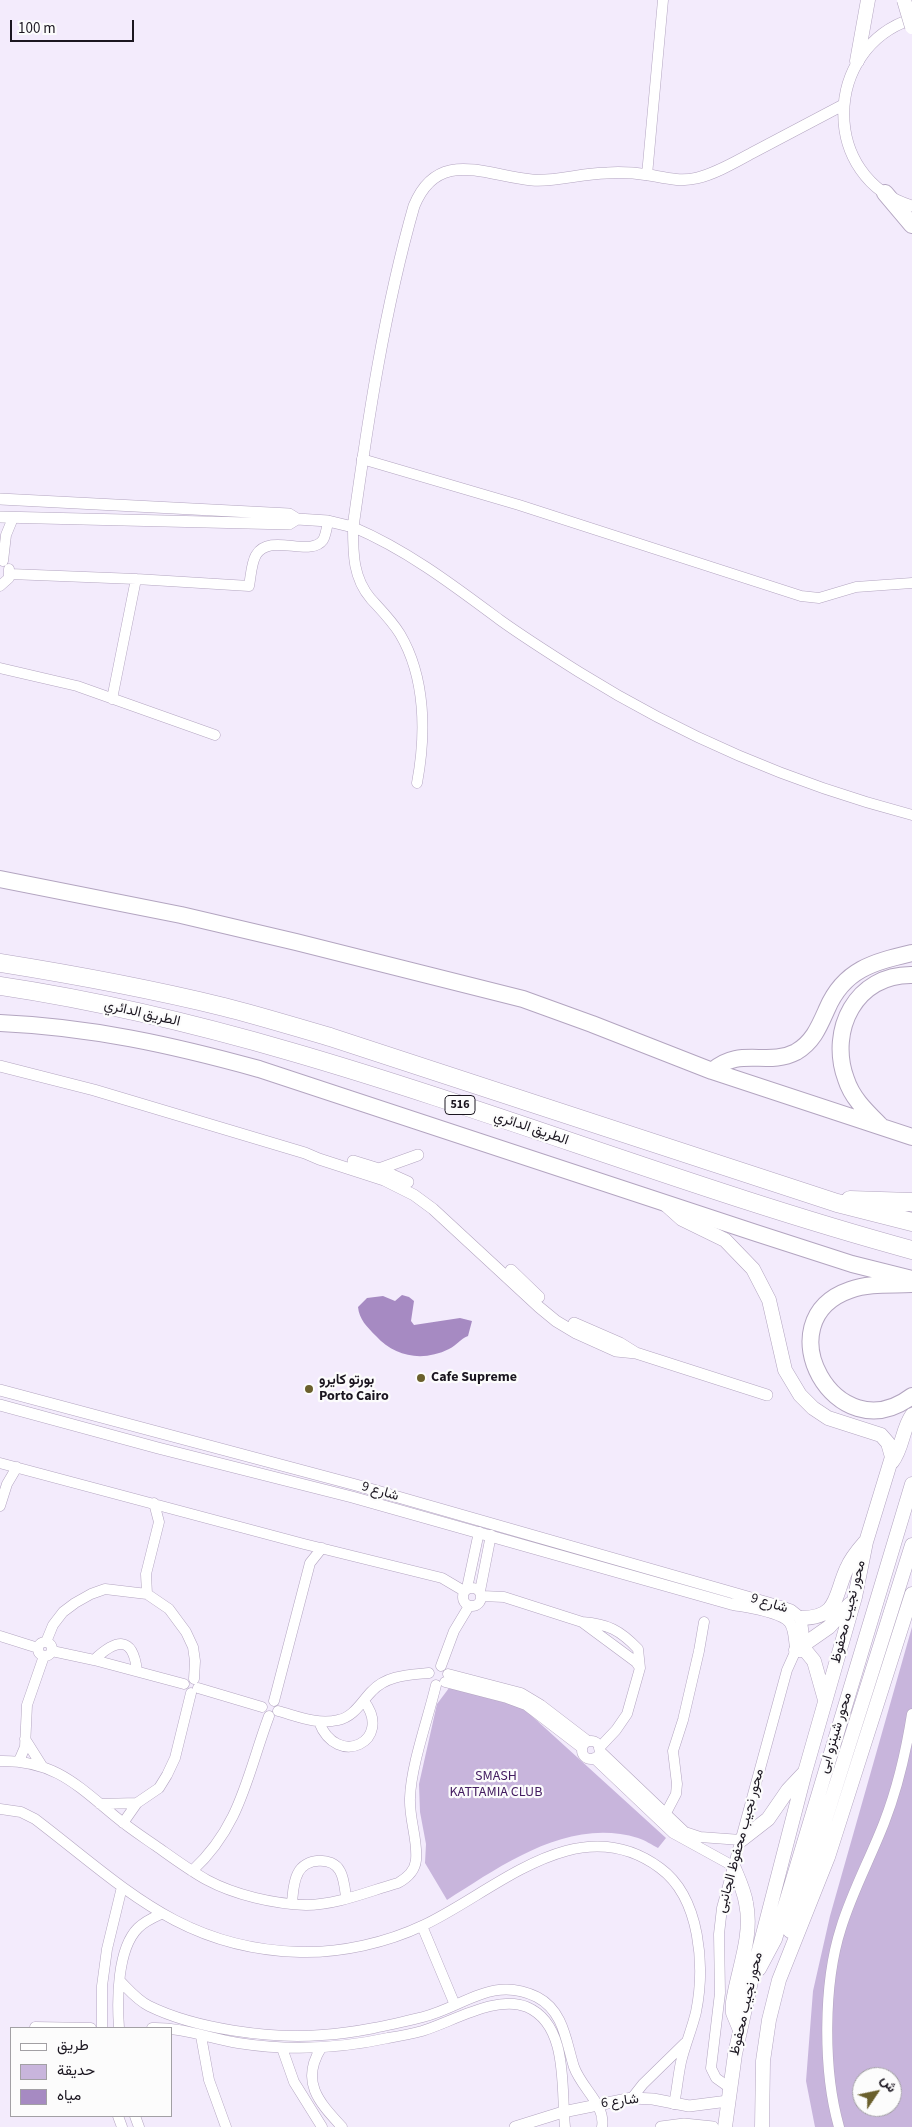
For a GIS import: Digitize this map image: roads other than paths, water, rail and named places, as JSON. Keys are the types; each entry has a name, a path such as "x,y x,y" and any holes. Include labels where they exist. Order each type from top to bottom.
{"highway":[{"path":"885,193 912,225"},
{"path":"0,880 182,915 523,999 712,1071 912,1137"},
{"path":"712,1071 723,1062 736,1058 780,1058 796,1051 815,1034 831,999 845,981 874,962 912,952"},
{"name":"الطريق الدائري","path":"0,962 53,971 223,1007 284,1024 836,1203 912,1222"},
{"path":"882,1127 860,1104 846,1080 841,1062 842,1034 852,1006 873,984 892,977 912,975"},
{"name":"الطريق الدائري","path":"0,986 50,993 140,1013 322,1061 426,1093 753,1204 912,1250"},
{"name":"الطريق الدائري","path":"0,1023 40,1025 120,1035 181,1048 259,1069 852,1264 912,1279"},
{"path":"836,1203 855,1199 912,1202"},
{"path":"912,1284 868,1286 842,1293 822,1311 811,1336 810,1346 814,1364 822,1381 835,1395 860,1408 889,1408 912,1396"}],"main road":[{"path":"857,61 868,0"},
{"path":"904,0 912,27"},
{"path":"663,1201 682,1219 725,1240 753,1269 769,1300 785,1370 800,1395 813,1408 828,1418 881,1435 890,1448 891,1462"},
{"name":"محور نجيب محفوظ","path":"725,2127 740,2030 805,1772 855,1597 866,1542 891,1462 898,1453 907,1424 912,1415"},
{"name":"محور شينزو ابى","path":"752,1977 764,1962 775,1939 912,1484"},
{"path":"801,1618 822,1616 832,1608 846,1568 854,1555 866,1542"},
{"name":"محور شينزو ابى","path":"779,1980 781,1959 912,1545"},
{"name":"محور نجيب محفوظ","path":"762,2127 762,2061 769,2020 779,1980 828,1857 912,1594"},
{"path":"796,1650 835,1623 855,1597"},
{"path":"796,1650 805,1650 812,1658 825,1700"},
{"path":"741,1840 768,1819 788,1790 805,1772"},
{"path":"733,1866 745,1895 748,1920 747,1936 732,2002 733,2013 740,2030"}],"street":[{"path":"648,175 663,0"},
{"path":"912,19 884,33 866,49 857,61 846,88 843,105 845,132 852,153 870,180 885,193 912,206"},
{"path":"417,783 422,729 415,675 409,652 401,636 391,620 366,593 357,577 353,552 353,527 362,459 386,323 409,223 417,198 426,184 443,172 456,169 469,169 521,179 542,180 597,173 648,175 682,180 706,175 843,105"},
{"path":"362,459 518,505 801,596 819,598 856,587 912,583"},
{"path":"0,499 289,514 297,519 328,521 353,527 413,558 508,626 579,672 678,727 747,760 812,785 912,815"},
{"path":"0,517 289,524 297,519"},
{"path":"0,586 7,581 10,574 8,566 2,560 6,535 13,518"},
{"path":"10,574 249,586 254,561 261,550 273,545 316,545 323,540 328,521"},
{"path":"112,700 136,579"},
{"path":"0,668 77,686 214,735"},
{"path":"0,1066 94,1090 310,1154 319,1159 384,1180 414,1195 441,1216 547,1314 616,1351 636,1353 766,1395"},
{"path":"310,1154 327,1154 379,1169 410,1184 429,1196 550,1306 587,1334"},
{"path":"379,1169 418,1155"},
{"name":"شارع 9","path":"0,1390 356,1485 779,1606 797,1613 801,1618 803,1632 796,1650"},
{"name":"شارع 9","path":"0,1405 158,1448 352,1497 780,1616 790,1624 796,1650"},
{"path":"158,1448 163,1434"},
{"path":"7,1484 2,1463 304,1544 442,1578 466,1590 476,1588 481,1594 504,1597 582,1622 611,1626 638,1649 640,1668 626,1714 616,1730 598,1752 585,1757 585,1745"},
{"path":"0,1506 7,1484 18,1467"},
{"path":"352,1497 356,1485"},
{"path":"147,1594 146,1574 159,1522 154,1503"},
{"path":"159,1522 174,1508"},
{"path":"469,1606 463,1600 479,1532"},
{"path":"0,1761 19,1760 42,1766 81,1786 123,1823 192,1871 208,1880 259,1898 292,1903 320,1904 398,1883 407,1878 413,1870 416,1861 410,1811 411,1781 454,1632 469,1606 479,1603 491,1535"},
{"path":"304,1544 310,1563"},
{"path":"192,1871 209,1854 239,1806 274,1710 310,1563 322,1548"},
{"path":"131,1591 146,1574"},
{"path":"19,1760 25,1739 24,1728 27,1704 53,1625 63,1612 75,1603 105,1589 147,1594 169,1609 186,1632 193,1647 195,1661 194,1687 175,1758 167,1775 159,1788 138,1803 123,1823"},
{"path":"666,1814 676,1794 674,1751 685,1712 704,1622"},
{"path":"0,1636 184,1684 188,1679 194,1687 262,1707 267,1701 274,1710 319,1722 340,1720 350,1716 377,1687 394,1678 429,1673 433,1667 442,1677 526,1706 585,1745"},
{"path":"94,1660 106,1648 120,1644 127,1646 132,1652 137,1671"},
{"name":"محور نجيب محفوظ الجانبى","path":"729,2095 713,2073 711,2062 720,1993 720,1917 788,1670 796,1650"},
{"path":"319,1722 328,1738 336,1744 346,1748 358,1746 366,1740 372,1731 374,1723 371,1712 364,1701"},
{"path":"839,2127 831,2083 828,2044 832,1968 840,1931 852,1894 884,1824 902,1769 912,1714"},
{"path":"25,1739 42,1766"},
{"path":"585,1745 595,1742 598,1752 673,1833 733,1866"},
{"path":"598,1752 679,1826 693,1835 741,1840"},
{"path":"100,1804 138,1803"},
{"path":"0,1809 21,1812 35,1819 122,1887 161,1914 202,1933 228,1941 253,1947 301,1952 326,1951 369,1944 422,1926 511,1874 542,1859 574,1848 593,1845 612,1846 630,1851 656,1864 676,1884 687,1900 694,1918 700,1990 678,2074 674,2104"},
{"path":"208,1880 209,1854"},
{"path":"292,1903 295,1880 299,1871 304,1865 314,1862 326,1861 334,1864 341,1872 346,1897"},
{"path":"102,2027 102,1986 107,1949 122,1887"},
{"path":"119,2027 120,1981 124,1952 129,1939 143,1924 161,1914"},
{"path":"422,1926 455,2005"},
{"path":"120,1981 141,2001 167,2013 224,2028 271,2034 322,2035 362,2030 425,2017 487,1992 509,1988 539,1998 554,2009 562,2024 579,2079 602,2111 602,2127"},
{"path":"172,2029 201,2036 282,2048 321,2048 361,2044 414,2032 479,2009 514,2003 528,2007 544,2018 551,2030 559,2052 565,2127"},
{"path":"201,2036 208,2080 226,2127"},
{"path":"632,2098 643,2084 687,2041"},
{"path":"282,2048 294,2082 322,2127"},
{"path":"321,2048 312,2067 312,2084 318,2098 342,2127"},
{"name":"شارع 6","path":"515,2127 563,2112 632,2098 653,2099 689,2106 729,2095"},
{"path":"661,2127 675,2125 713,2127"}],"water":[{"path":"402,1295 414,1301 411,1321 414,1325 460,1318 472,1321 468,1336 449,1349 429,1355 410,1355 392,1349 367,1326 360,1315 358,1307 367,1298 383,1296 395,1301"}],"place":[{"name":"Cafe Supreme","path":"421,1378"},
{"name":"بورتو كايرو Porto Cairo","path":"309,1389"}],"park label":[{"name":"SMASH KATTAMIA CLUB","path":"496,1785"}]}
